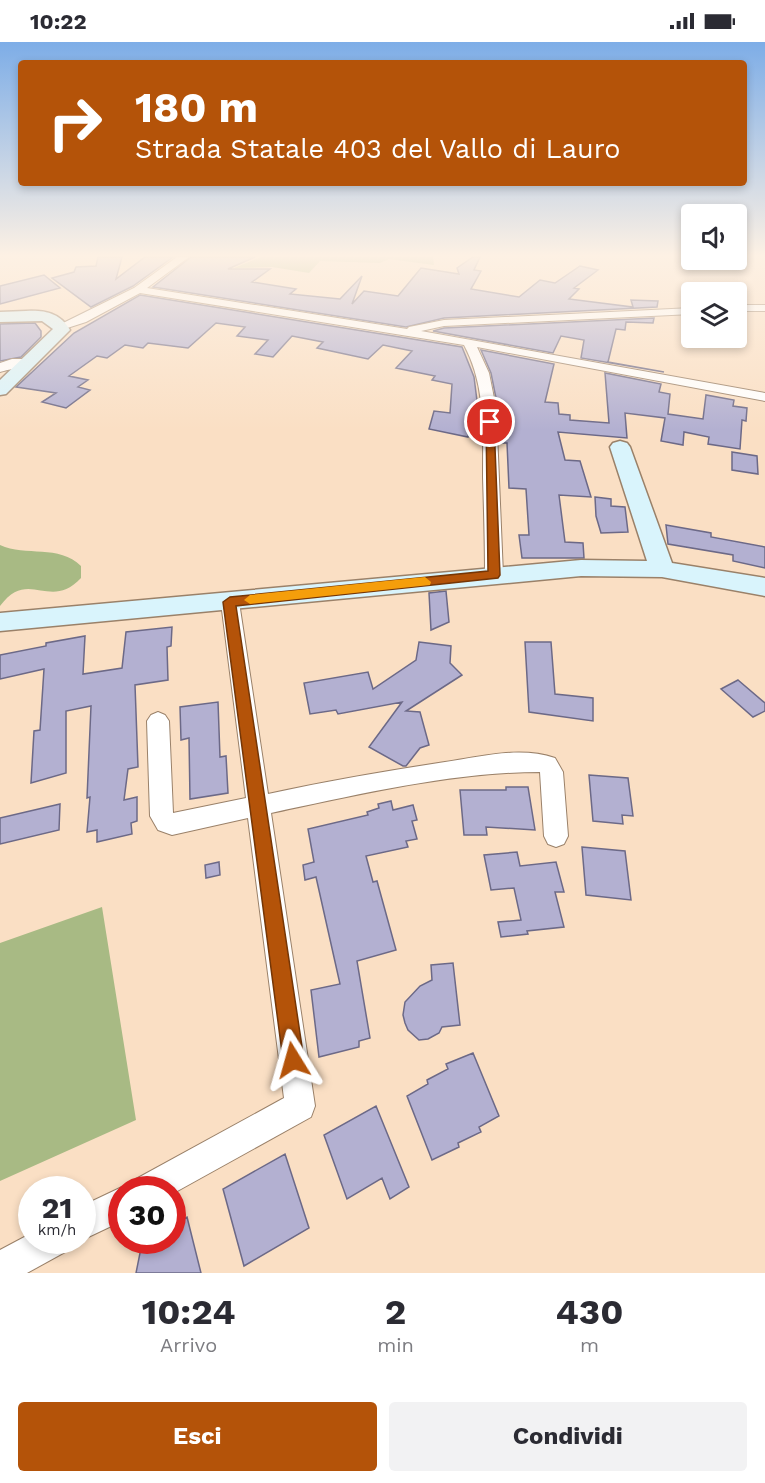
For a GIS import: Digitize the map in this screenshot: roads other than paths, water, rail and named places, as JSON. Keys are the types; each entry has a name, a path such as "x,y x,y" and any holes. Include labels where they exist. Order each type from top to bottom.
{"main road":[{"path":"0,317 47,317 54,319 61,327 60,334 0,390"},
{"path":"620,447 662,569"},
{"path":"0,622 581,568 662,569 765,587"}],"street":[{"path":"61,327 92,314"},
{"path":"294,314 468,342 765,397"},
{"path":"400,331 444,323 638,314"},
{"path":"468,342 475,352 483,375 490,422 494,575"},
{"path":"0,368 12,363 30,363"},
{"path":"172,1176 300,1106 230,602"},
{"path":"158,721 162,816 166,822 171,824 357,785 504,763 540,763 547,765 552,772 556,836"},
{"path":"0,1269 27,1254"}]}
